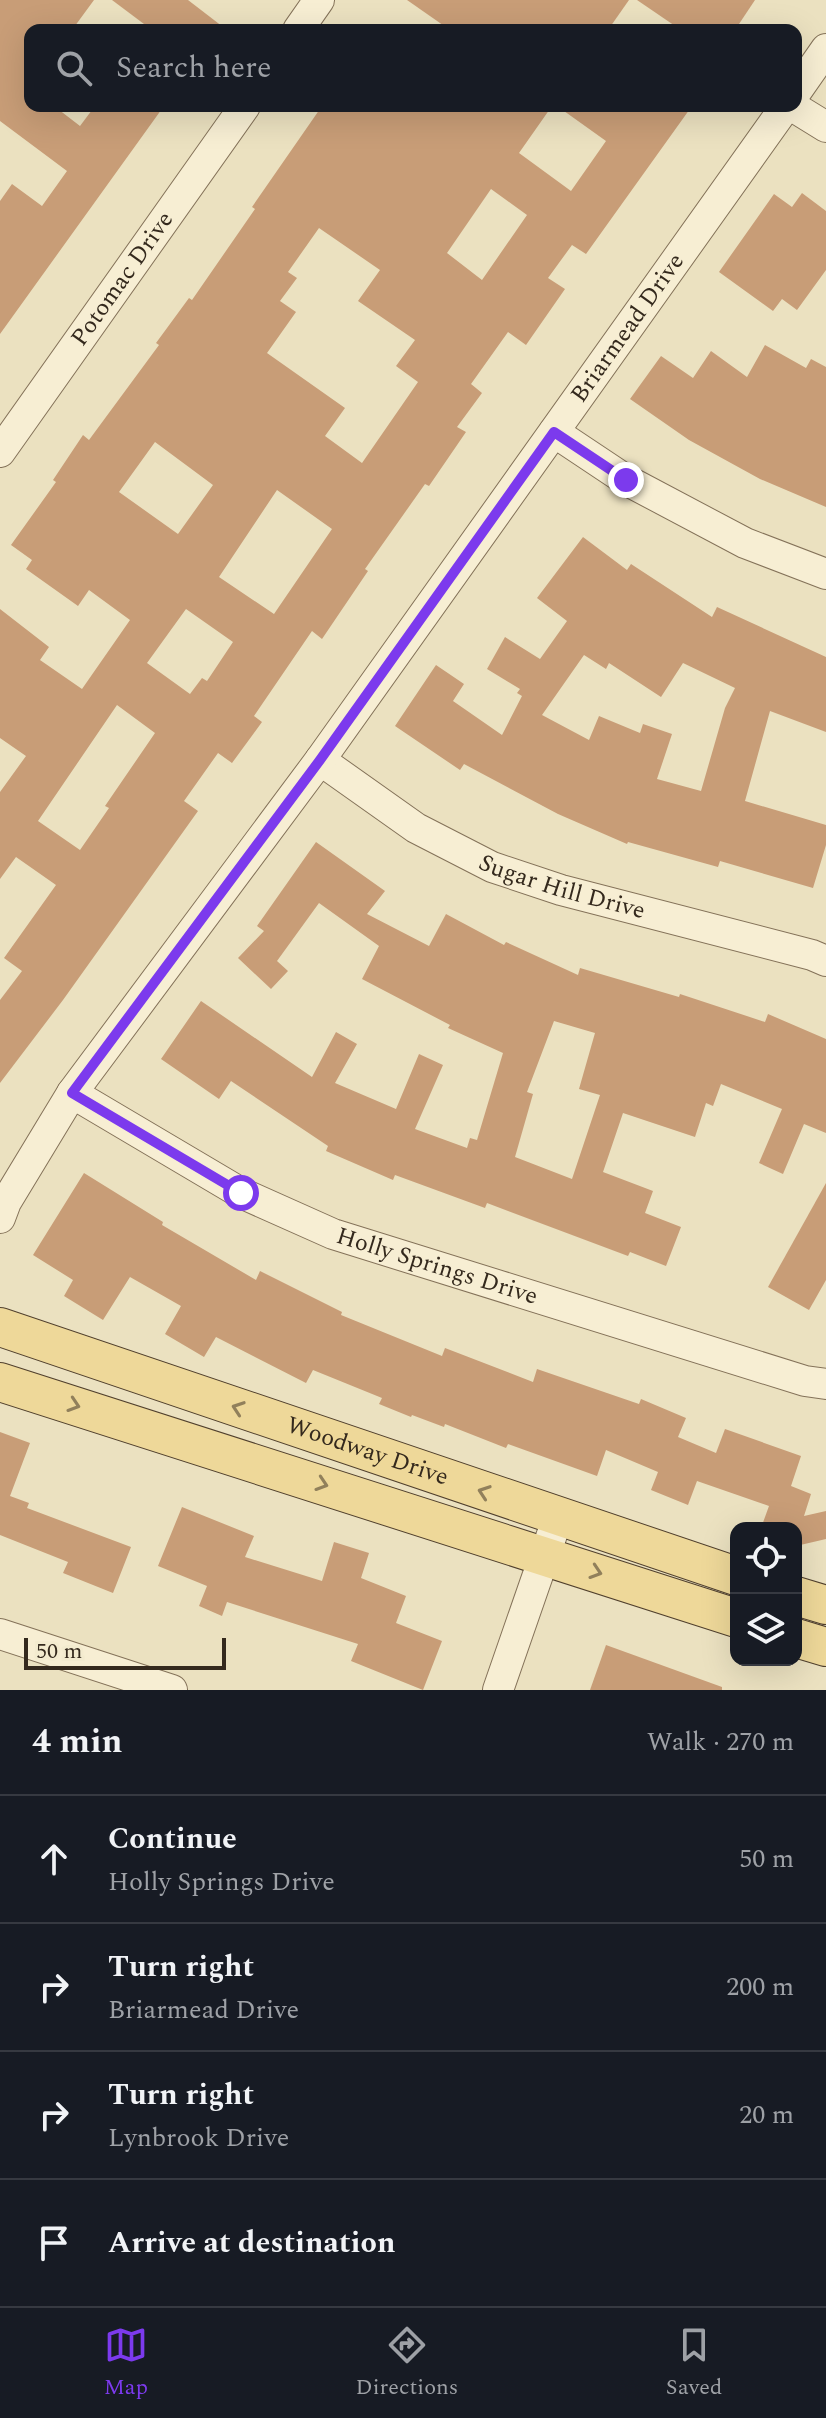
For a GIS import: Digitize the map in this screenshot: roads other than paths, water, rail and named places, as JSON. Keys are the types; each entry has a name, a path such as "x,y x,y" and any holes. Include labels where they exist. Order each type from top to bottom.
{"main road":[{"name":"Woodway Drive","path":"0,1327 730,1574"},
{"name":"Woodway Drive","path":"0,1382 730,1616"},
{"path":"802,1598 826,1605"},
{"path":"802,1640 826,1647"}],"street":[{"path":"302,24 319,0"},
{"path":"802,83 826,49"},
{"name":"Potomac Drive","path":"0,452 241,112"},
{"name":"Briarmead Drive","path":"0,1218 6,1202 72,1093 320,760 785,112"},
{"path":"800,112 826,127"},
{"path":"554,432 626,480 745,543 826,574"},
{"name":"Sugar Hill Drive","path":"320,760 416,828 492,867 574,894 826,961"},
{"name":"Holly Springs Drive","path":"72,1093 241,1193 333,1234 805,1381 826,1384"},
{"path":"498,1690 558,1517"},
{"path":"0,1634 172,1690"}]}
